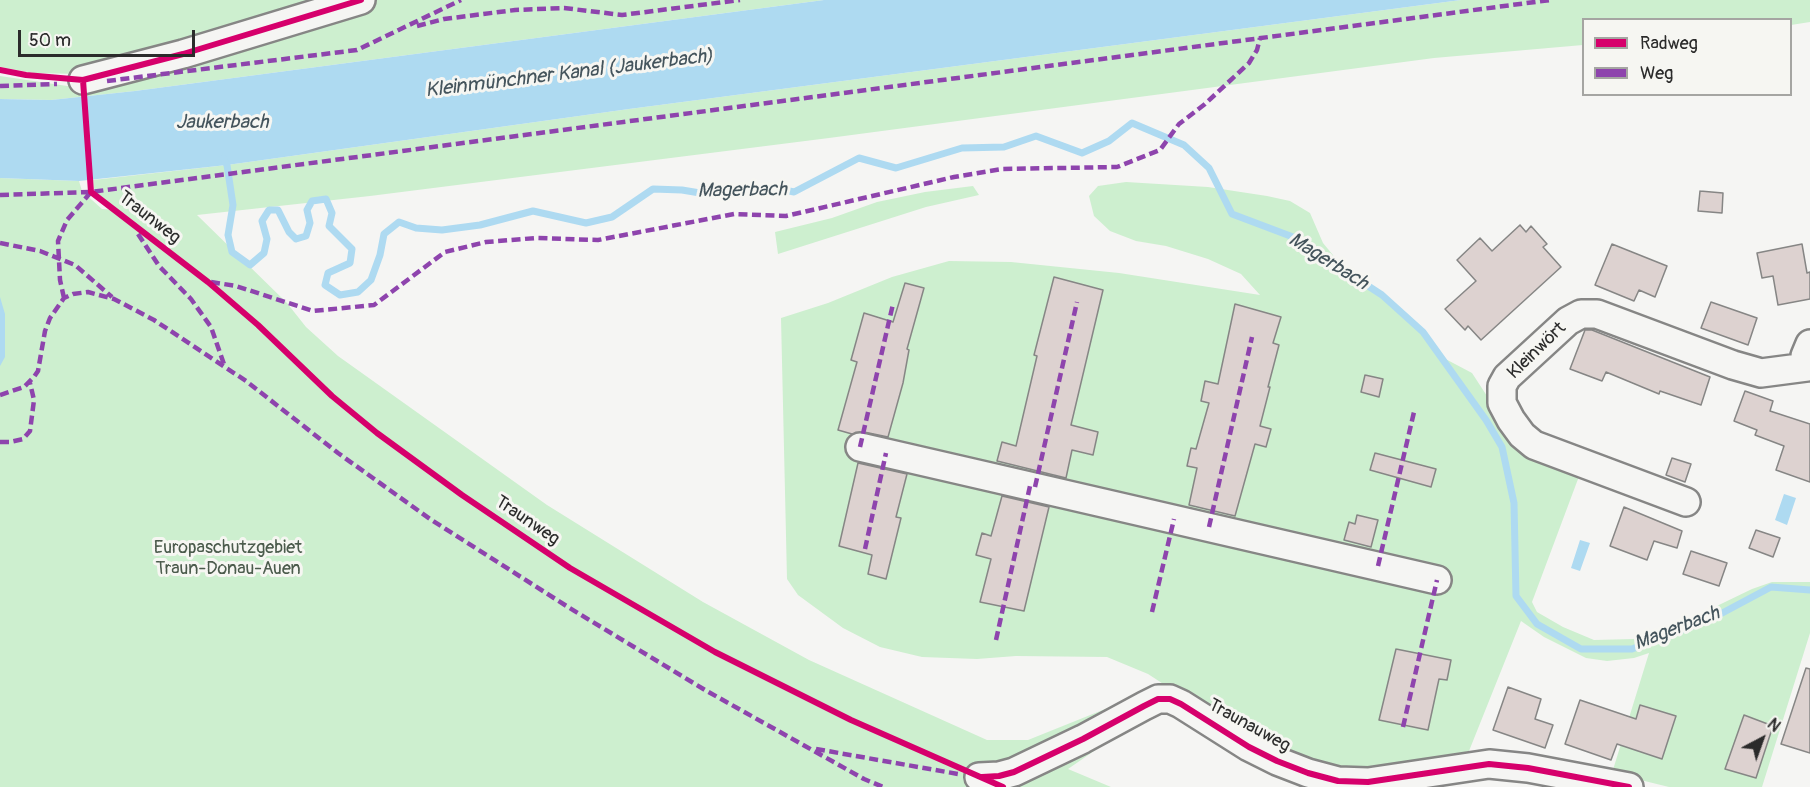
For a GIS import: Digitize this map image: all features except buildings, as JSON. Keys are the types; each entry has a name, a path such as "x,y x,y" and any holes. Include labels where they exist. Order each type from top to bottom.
{"street":[{"path":"82,80 183,54 361,0"},
{"name":"Kleinwört","path":"1686,502 1534,445 1522,435 1502,403 1502,386 1507,377 1568,321 1581,314 1597,314 1733,365 1761,373 1809,361"},
{"path":"860,447 1437,580"},
{"name":"Traunauweg","path":"979,777 999,776 1014,772 1158,699 1170,699 1249,747 1277,761 1338,781 1368,782 1489,764 1528,768 1629,787"}],"green space":[{"path":"0,0 345,0 78,74 34,73 0,67"},
{"path":"375,0 824,0 135,91 51,100 0,99 0,76 74,87"},
{"name":"Europaschutzgebiet Traun-Donau-Auen","path":"1461,0 1810,0 1810,22 1792,25 1792,18 1582,18 1582,45 1434,58 829,138 370,196 197,215 287,303 306,327 338,356 547,505 703,602 809,660 987,740 1028,740 1140,695 1120,733 1068,769 1111,787 0,787 0,178 79,181 82,191 102,209 118,210 98,194 93,180 227,165 629,109"},
{"path":"1126,182 1208,187 1267,196 1290,201 1310,213 1323,243 1342,266 1422,332 1436,354 1472,373 1487,396 1513,446 1581,471 1532,602 1537,612 1563,627 1594,640 1634,639 1694,617 1752,589 1772,582 1810,582 1810,633 1762,787 1669,787 1612,773 1649,653 1634,658 1607,661 1586,658 1544,637 1521,621 1469,751 1401,769 1368,774 1309,766 1185,698 1148,674 1107,657 1016,656 977,659 922,657 880,647 843,628 798,595 787,579 781,318 828,303 892,277 949,261 1011,262 1119,273 1260,295 1241,274 1208,259 1166,246 1136,241 1110,231 1094,216 1089,196 1098,186"},
{"path":"973,186 979,195 926,207 778,254 775,232 832,218 877,202 925,192"}],"water":[{"name":"Jaukerbach","path":"824,0 1461,0 629,109 227,165 79,181 0,178 0,99 51,100 135,91"},
{"path":"0,297 5,314 5,357 0,366"},
{"path":"1784,494 1796,498 1787,525 1775,520"},
{"path":"1580,540 1590,543 1580,571 1571,568"}],"waterway":[{"name":"Magerbach","path":"223,158 227,165 233,205 228,235 232,252 250,265 264,253 267,239 262,221 269,210 278,210 289,232 296,239 306,236 310,223 307,210 312,201 326,199 332,213 329,226 352,249 350,263 328,273 325,285 340,295 358,292 371,280 380,255 384,234 399,222 416,228 442,230 480,225 533,211 586,223 612,217 653,189 682,190 712,195 775,188 794,192 859,158 896,168 962,148 1004,147 1036,136 1082,153 1109,141 1132,123 1184,145 1209,168 1232,214 1293,237 1382,295 1423,332 1486,420 1502,447 1514,503 1516,596 1537,624 1581,649 1632,649 1711,619 1771,587 1810,590"}],"marked path":[{"path":"107,81 357,50 461,0"},
{"path":"417,26 444,19 515,10 564,8 622,15 740,0"},
{"path":"0,195 91,192 1550,0"},
{"path":"211,282 236,286 313,311 374,305 445,252 486,242 536,238 598,240 734,214 786,216 954,177 1002,169 1117,167 1160,150 1179,124 1205,104 1249,63 1257,50 1260,38"},
{"path":"0,86 57,84"},
{"path":"64,298 60,280 58,241 67,220 91,192"},
{"path":"138,234 159,266 191,299 211,327 225,367"},
{"path":"0,243 40,251 75,265 112,297"},
{"path":"0,395 24,387 38,371 45,331 50,318 64,298 88,292 114,299 154,320 246,381 338,453 430,519 568,607 705,690 864,779 883,787"},
{"path":"1035,487 1077,302"},
{"path":"860,447 893,304"},
{"path":"1209,527 1252,337"},
{"path":"0,442 23,439 30,431 34,400 30,383"},
{"path":"1378,566 1414,412"},
{"path":"865,549 886,453"},
{"path":"996,640 1030,486"},
{"path":"1152,612 1174,519"},
{"path":"1403,727 1437,580"},
{"path":"816,749 958,774"}],"cycle path":[{"path":"0,70 26,75 83,80 183,54 361,0"},
{"name":"Traunweg","path":"83,80 91,192 208,282 258,325 332,396 377,433 462,495 570,568 715,652 851,720 1003,787"},
{"path":"982,777 1014,772 1158,699 1170,699 1249,747 1277,761 1338,781 1368,782 1489,764 1528,768 1629,787"}],"water label":[{"name":"Kleinmünchner Kanal (Jaukerbach)","path":"569,74"}]}
